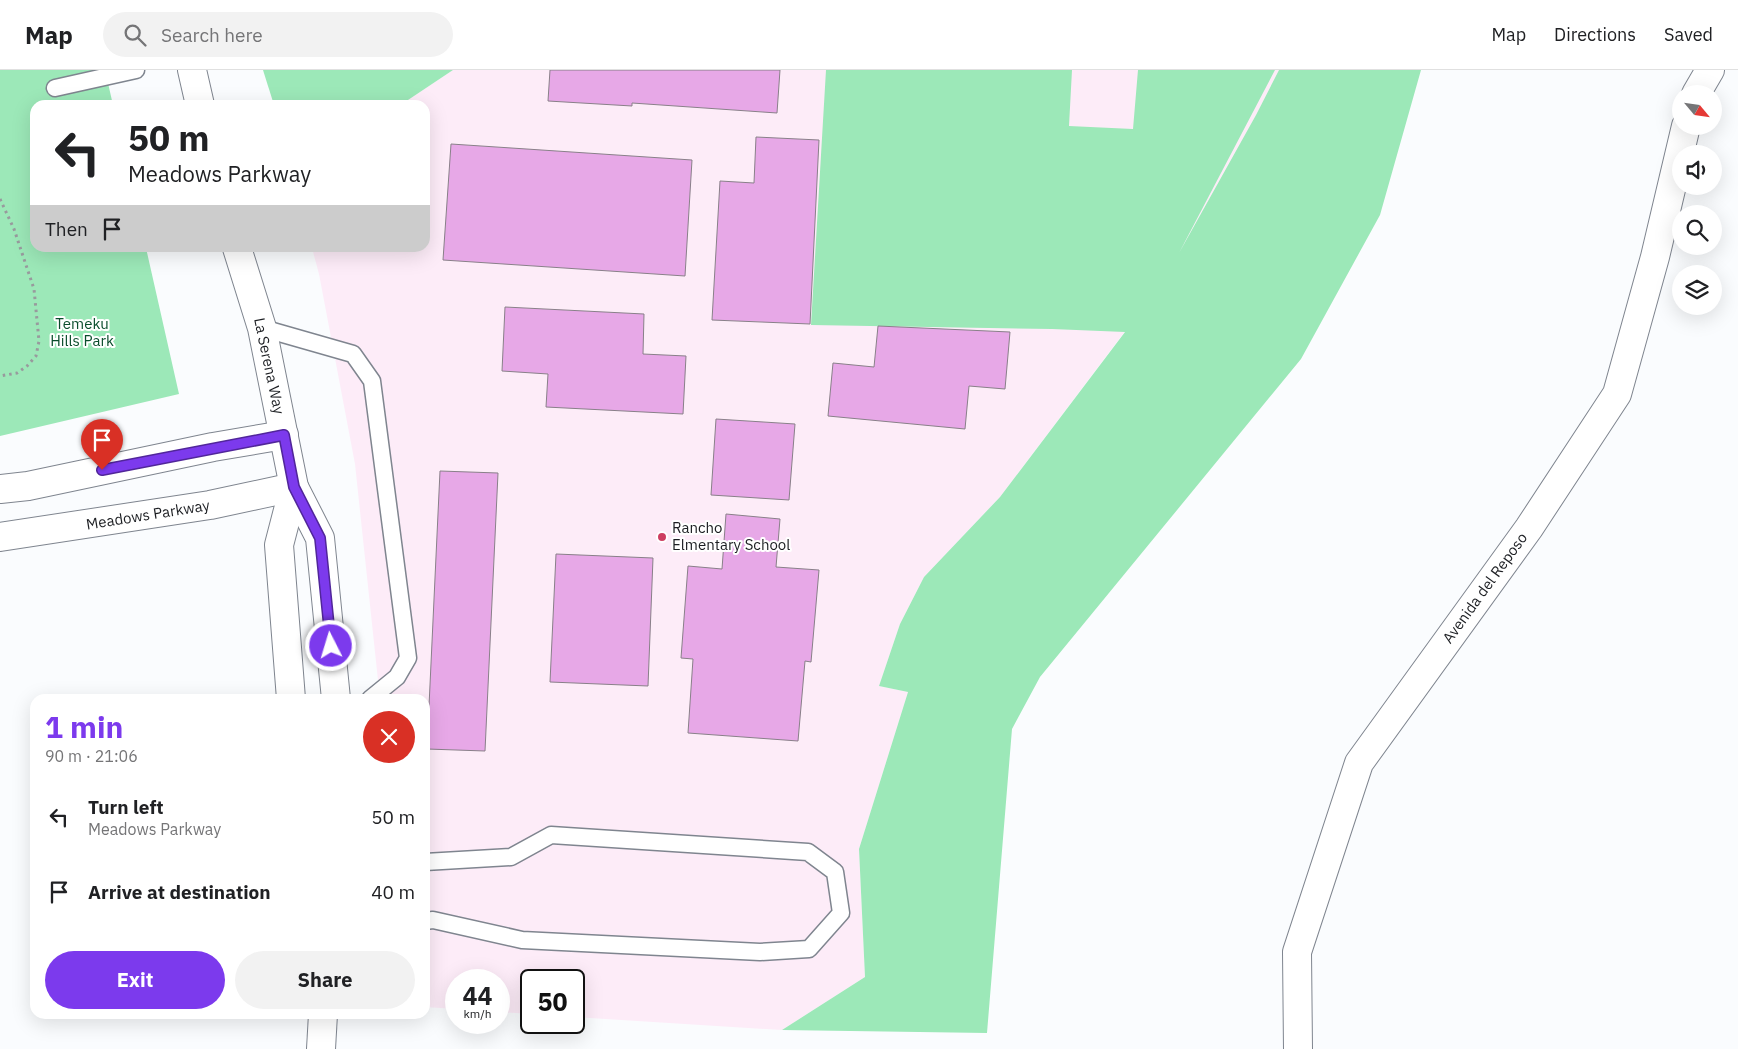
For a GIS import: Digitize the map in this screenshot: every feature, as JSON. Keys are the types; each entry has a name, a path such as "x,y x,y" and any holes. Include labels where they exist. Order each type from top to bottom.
{"main road":[{"path":"192,70 199,100"},
{"path":"1701,85 1710,70"},
{"name":"Avenida del Reposo","path":"1298,1049 1298,952 1359,763 1529,528 1617,394 1655,257 1684,135"},
{"name":"La Serena Way","path":"238,252 262,328 294,487 320,538 336,694"},
{"path":"0,489 28,486 213,447 284,435"},
{"name":"La Serena Way","path":"291,694 279,545 294,487"},
{"name":"Meadows Parkway","path":"0,537 210,506 294,487"},
{"path":"321,1049 323,1019"}],"lane":[{"path":"55,88 136,70"},
{"path":"262,328 353,354 372,381 408,658 397,677 376,694"},
{"path":"430,862 511,857 551,835 808,852 835,872 841,913 810,949 760,952 522,940 430,920"}],"path":[{"path":"0,199 14,229 34,289 39,341 36,356 27,366 17,373 0,376"}],"shaded area":[{"name":"Rancho Elmentary School","path":"453,70 1279,70 1256,115 1163,281 1000,497 924,577 900,624 879,686 908,692 859,849 865,977 782,1030 585,1018 585,969 520,969 520,1013 510,1013 510,969 445,969 445,1008 430,1007 430,694 379,694 355,464 319,274 313,252 430,252 430,100 408,100"}],"green space":[{"name":"Temeku Hills Park","path":"0,70 105,70 112,100 30,100 30,252 147,252 179,394 0,436"},
{"path":"263,70 453,70 408,100 272,100"},
{"path":"826,70 1072,70 1069,126 1133,129 1138,70 1275,70 1179,253 1279,70 1421,70 1380,215 1301,359 1040,677 1012,729 987,1033 782,1030 865,977 859,849 908,692 879,686 900,624 924,577 1000,497 1125,332 811,325"}],"building":[{"path":"550,70 780,70 777,113 632,103 632,106 548,101"},
{"path":"756,137 819,140 810,324 712,320 720,181 754,183"},
{"path":"451,144 692,160 685,276 443,260"},
{"path":"505,307 644,314 643,354 686,356 683,414 546,407 548,374 502,371"},
{"path":"878,326 1010,332 1005,389 969,386 965,429 828,416 833,363 874,367"},
{"path":"716,419 795,424 789,500 711,495"},
{"path":"440,471 498,473 485,751 430,749 430,694"},
{"path":"726,514 780,519 776,567 819,570 811,662 805,661 798,741 688,733 693,659 681,658 688,566 722,569"},
{"path":"556,554 653,558 648,686 550,682"}],"place":[{"name":"Rancho Elmentary School","path":"662,537"}],"route":[{"path":"102,470 213,447 284,435 294,487 320,538 331,646"}]}
